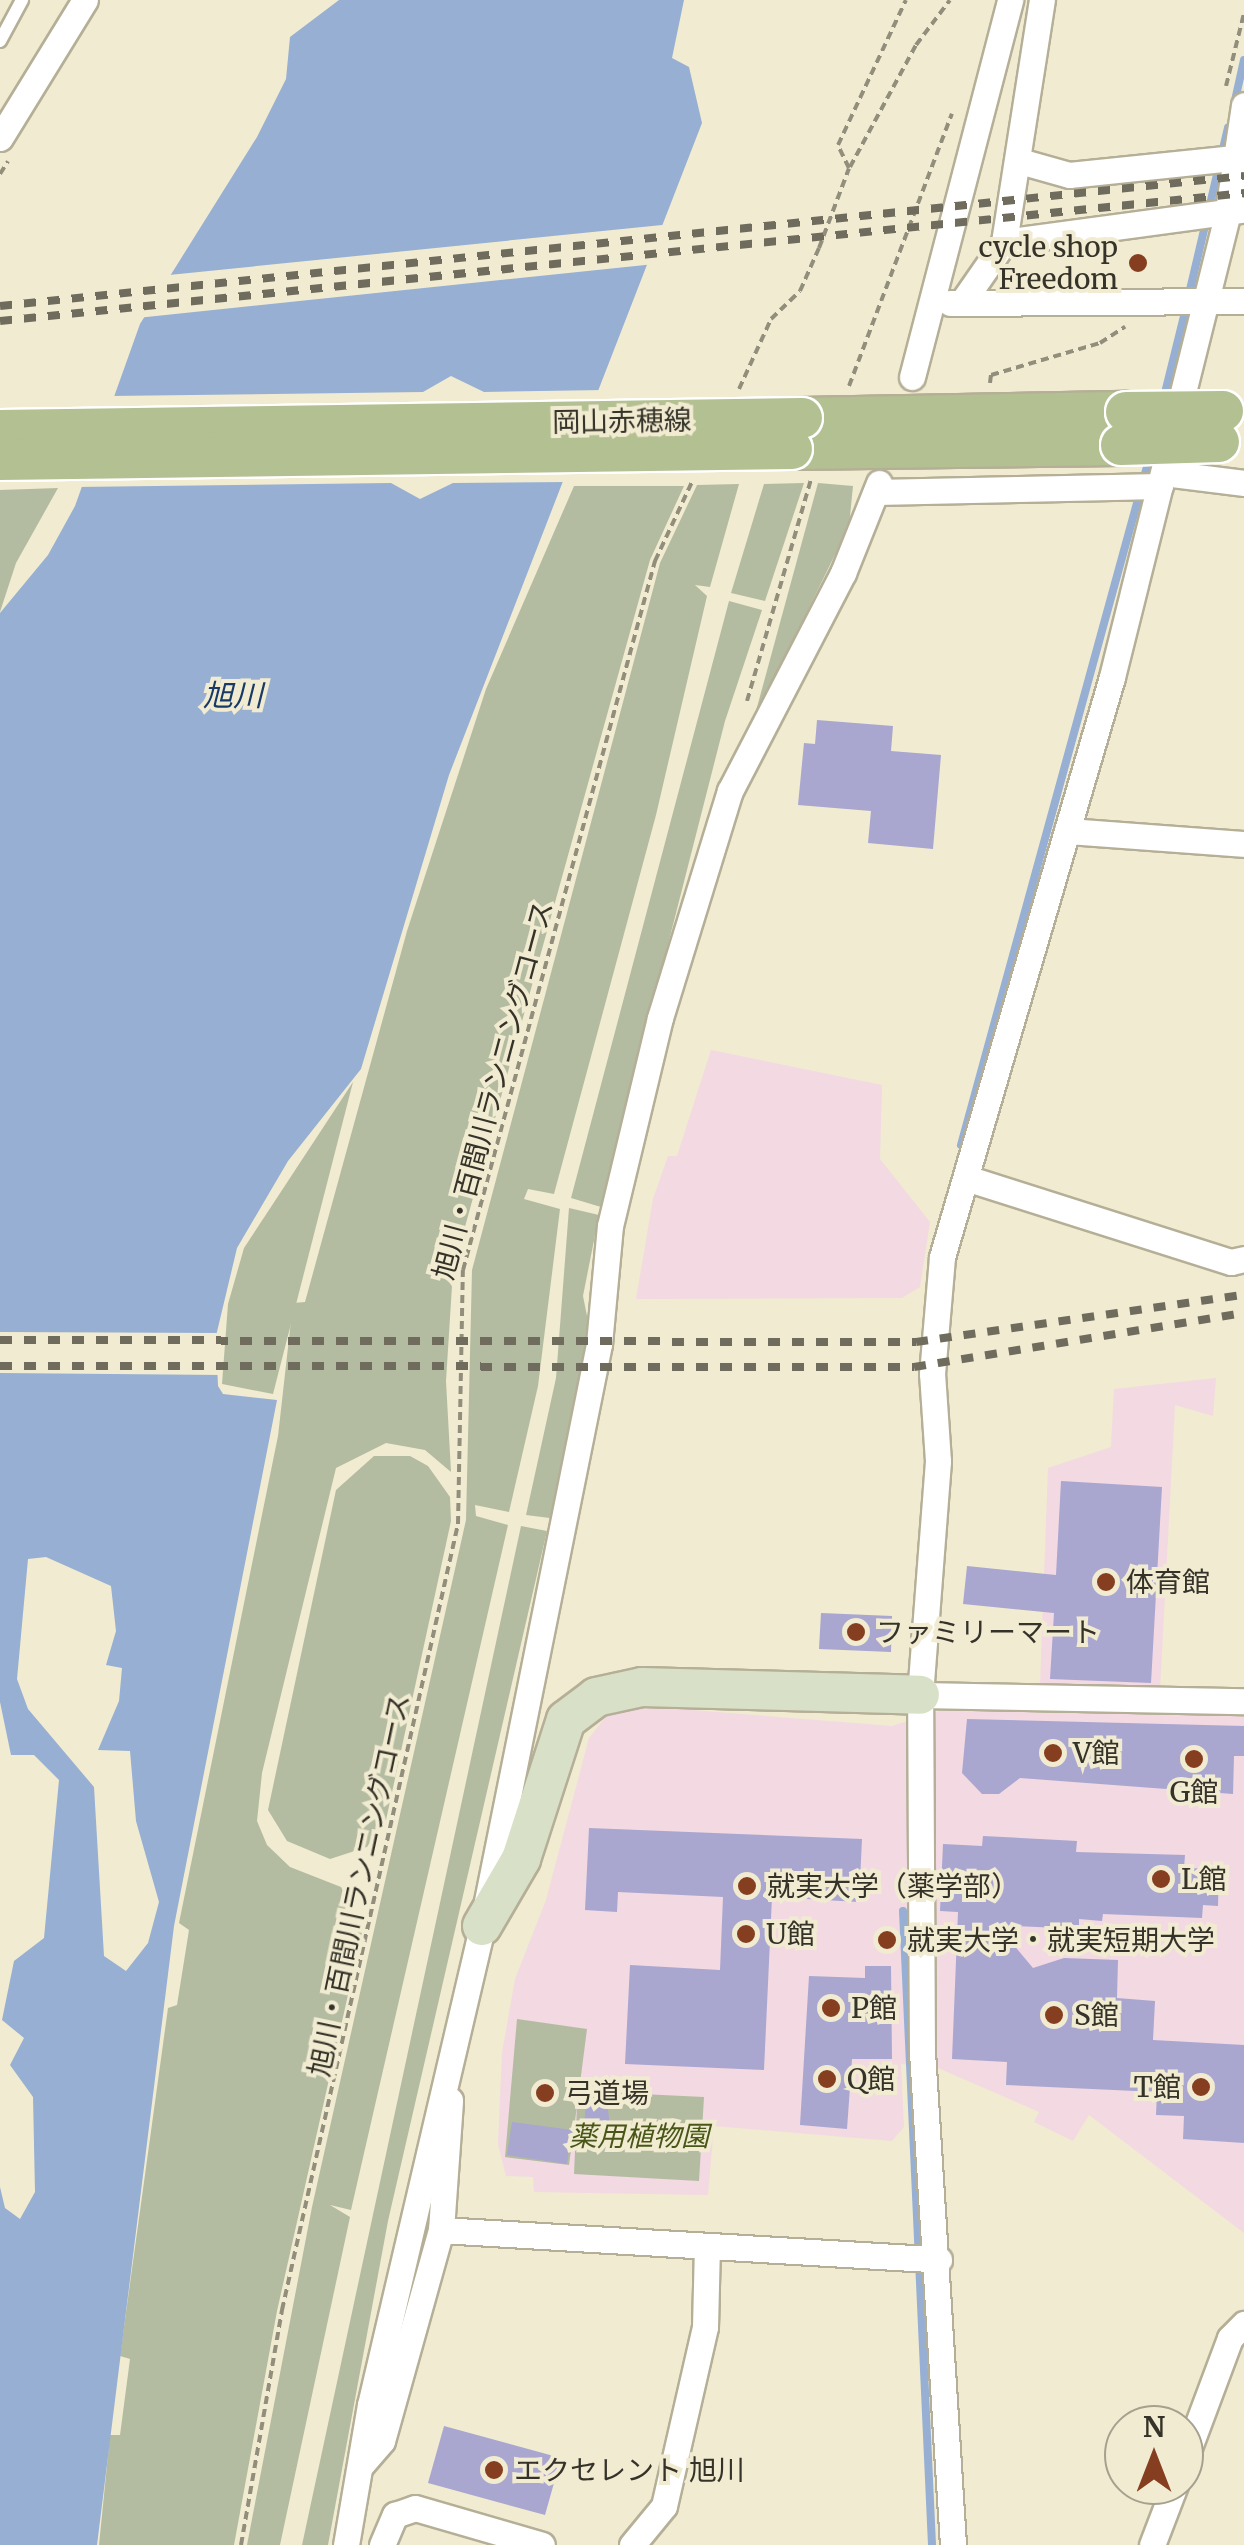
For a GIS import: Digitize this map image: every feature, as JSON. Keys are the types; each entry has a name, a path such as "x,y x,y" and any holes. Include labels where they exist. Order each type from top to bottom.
{"main road":[{"name":"岡山赤穂線","path":"0,460 803,446 1123,428 1232,427"},
{"name":"岡山赤穂線","path":"0,430 803,446"}],"street":[{"path":"0,138 85,0"},
{"path":"912,377 1010,0"},
{"path":"963,301 1004,242 1009,184 1022,162 1023,98 1042,0"},
{"path":"953,2545 923,2259 920,1695 938,1461 935,1326 942,1256 1067,831 1192,303 1220,212 1244,105"},
{"path":"1022,162 1069,175 1230,158"},
{"path":"1004,242 1220,212"},
{"path":"930,305 963,301 1244,301"},
{"path":"346,2545 359,2467 446,2061 482,1926 597,1356 610,1226 660,1018 730,791 877,488 1244,482"},
{"path":"1067,831 1244,844"},
{"path":"966,1178 1231,1262 1244,1258"},
{"path":"482,1926 521,1858 566,1720 596,1697 642,1687 1244,1702"},
{"path":"359,2467 382,2441 441,2230 446,2061"},
{"path":"441,2230 923,2259"},
{"path":"632,2545 664,2506 705,2327 707,2247"},
{"path":"1204,2407 1230,2338 1244,2324"},
{"path":"1152,2545 1167,2505"},
{"path":"382,2545 395,2516 415,2508 542,2545"}],"lane":[{"path":"0,41 22,0"}],"path":[{"path":"849,168 838,145 906,0"},
{"path":"732,402 770,319 800,291 849,168 916,46 950,0"},
{"path":"846,395 954,110"},
{"path":"988,392 990,375 1100,343 1125,328"},
{"path":"746,704 803,446"},
{"name":"旭川・百間川ランニングコース","path":"241,2545 282,2310 458,1524 463,1270 655,562 698,469"}],"shaded area":[{"path":"711,1050 882,1085 880,1159 930,1222 920,1287 902,1298 636,1299 653,1199 668,1156 677,1156"},
{"path":"1216,1378 1213,1416 1175,1405 1160,1690 1040,1686 1048,1468 1111,1447 1114,1389"},
{"name":"就実大学・就実短期大学","path":"641,1706 892,1726 955,1706 1244,1714 1244,2233 1089,2115 1073,2141 1034,2122 1039,2112 938,2068 901,2064 904,2127 892,2141 714,2126 708,2195 534,2192 533,2177 506,2176 498,2144 502,2053 515,1979 546,1900 589,1738 611,1710"}],"green space":[{"path":"804,483 765,601 731,593 764,484"},
{"path":"818,483 853,486 849,526 753,722"},
{"path":"739,484 710,587 695,585 707,596 656,815 554,1194 528,1189 524,1199 560,1209 538,1386 509,1512 475,1505 476,1516 508,1525 351,2210 330,2205 350,2217 280,2545 247,2545 312,2207 466,1520 472,1270 660,563 697,485"},
{"path":"574,486 684,486 650,560 453,1270 446,1381 451,1472 425,1450 386,1443 336,1468 262,1773 257,1821 267,1845 290,1867 341,1887 363,1928 277,2311 234,2545 99,2545 110,2435 120,2435 130,2359 120,2356 168,2008 177,2005 189,1930 179,1923 278,1436 293,1303 305,1302 407,931 486,689"},
{"path":"58,488 16,563 0,612 0,490"},
{"path":"729,601 762,610 725,721 601,1207 571,1198"},
{"path":"353,1082 273,1394 222,1384 228,1304 244,1248"},
{"path":"569,1208 599,1215 583,1296 590,1331 550,1518 526,1515 556,1378"},
{"path":"374,1456 410,1456 428,1466 450,1497 451,1521 386,1820 367,1847 330,1859 287,1841 268,1810 336,1490"},
{"path":"521,1526 547,1531 388,2221 328,2545 302,2545"},
{"name":"薬用植物園","path":"517,2019 587,2029 579,2091 704,2097 699,2181 574,2174 577,2106 569,2165 505,2157"}],"water":[{"name":"旭川","path":"339,0 684,0 672,58 689,67 702,123 449,775 361,1069 288,1161 237,1248 216,1336 218,1386 223,1394 277,1400 174,1926 97,2545 0,2545 0,2187 5,2208 20,2219 35,2192 33,2097 10,2065 24,2038 2,2020 14,1961 44,1938 59,1780 34,1755 11,1755 0,1702 0,613 48,555 75,506 140,324 257,137 286,79 290,37","holes":["46,1557 111,1586 116,1631 106,1665 122,1668 119,1701 98,1750 130,1751 136,1821 159,1902 148,1943 126,1971 104,1956 94,1787 28,1709 17,1679 28,1559"]}],"pier":[{"path":"672,224 655,264 137,318 159,276"},
{"path":"451,376 484,392 604,390 567,482 453,483 420,499 391,483 76,487 109,396 423,392"},
{"path":"0,1332 222,1333 222,1375 0,1373"}],"building":[{"path":"817,720 893,726 891,751 941,755 933,849 868,843 871,811 798,805 804,743 815,744"},
{"name":"体育館","path":"1061,1481 1162,1487 1151,1683 1050,1679 1054,1613 963,1604 967,1566 1056,1575"},
{"name":"ファミリーマート","path":"821,1613 892,1616 891,1652 819,1649"},
{"path":"967,1719 1244,1726 1244,1756 1234,1756 1233,1794 1020,1778 999,1794 982,1794 962,1773"},
{"name":"U館","path":"589,1828 862,1839 859,1902 772,1897 764,2070 625,2064 630,1965 720,1970 723,1897 618,1892 617,1912 585,1910"},
{"path":"983,1836 1077,1841 1076,1852 1185,1855 1184,1868 1219,1869 1218,1906 1203,1905 1202,1918 1103,1914 1102,1921 1079,1919 1079,1929 997,1925 1033,1968 1064,1958 1118,1960 1117,1998 1155,2001 1153,2040 1244,2045 1244,2143 1183,2139 1184,2116 1156,2115 1157,2092 1006,2085 1007,2062 952,2059 958,1912 940,1911 943,1844 982,1846"},
{"path":"865,1966 891,1966 892,2059 852,2059 847,2129 800,2125 809,1976 865,1978"},
{"path":"586,2099 607,2100 612,2147 583,2145"},
{"path":"512,2122 572,2130 567,2164 507,2155"},
{"name":"エクセレント 旭川","path":"444,2426 561,2458 545,2515 428,2483"}],"waterway":[{"path":"1234,105 1244,60"},
{"path":"1189,294 1228,128"},
{"path":"1163,401 1186,308"},
{"path":"961,1145 1149,459"},
{"path":"903,1911 932,2545"}],"railway":[{"path":"0,306 1244,176"},
{"path":"0,321 1244,193"},
{"path":"0,1340 916,1342 1244,1295"},
{"path":"0,1366 914,1367 1244,1313"}],"place":[{"name":"cycle shop Freedom","path":"1138,263"},
{"name":"体育館","path":"1106,1582"},
{"name":"ファミリーマート","path":"856,1632"},
{"name":"V館","path":"1053,1753"},
{"name":"G館","path":"1194,1759"},
{"name":"L館","path":"1161,1879"},
{"name":"就実大学（薬学部）","path":"747,1886"},
{"name":"U館","path":"746,1934"},
{"name":"就実大学・就実短期大学","path":"887,1940"},
{"name":"P館","path":"831,2008"},
{"name":"S館","path":"1054,2015"},
{"name":"Q館","path":"827,2079"},
{"name":"T館","path":"1201,2087"},
{"name":"弓道場","path":"545,2093"},
{"name":"エクセレント 旭川","path":"494,2470"}]}
